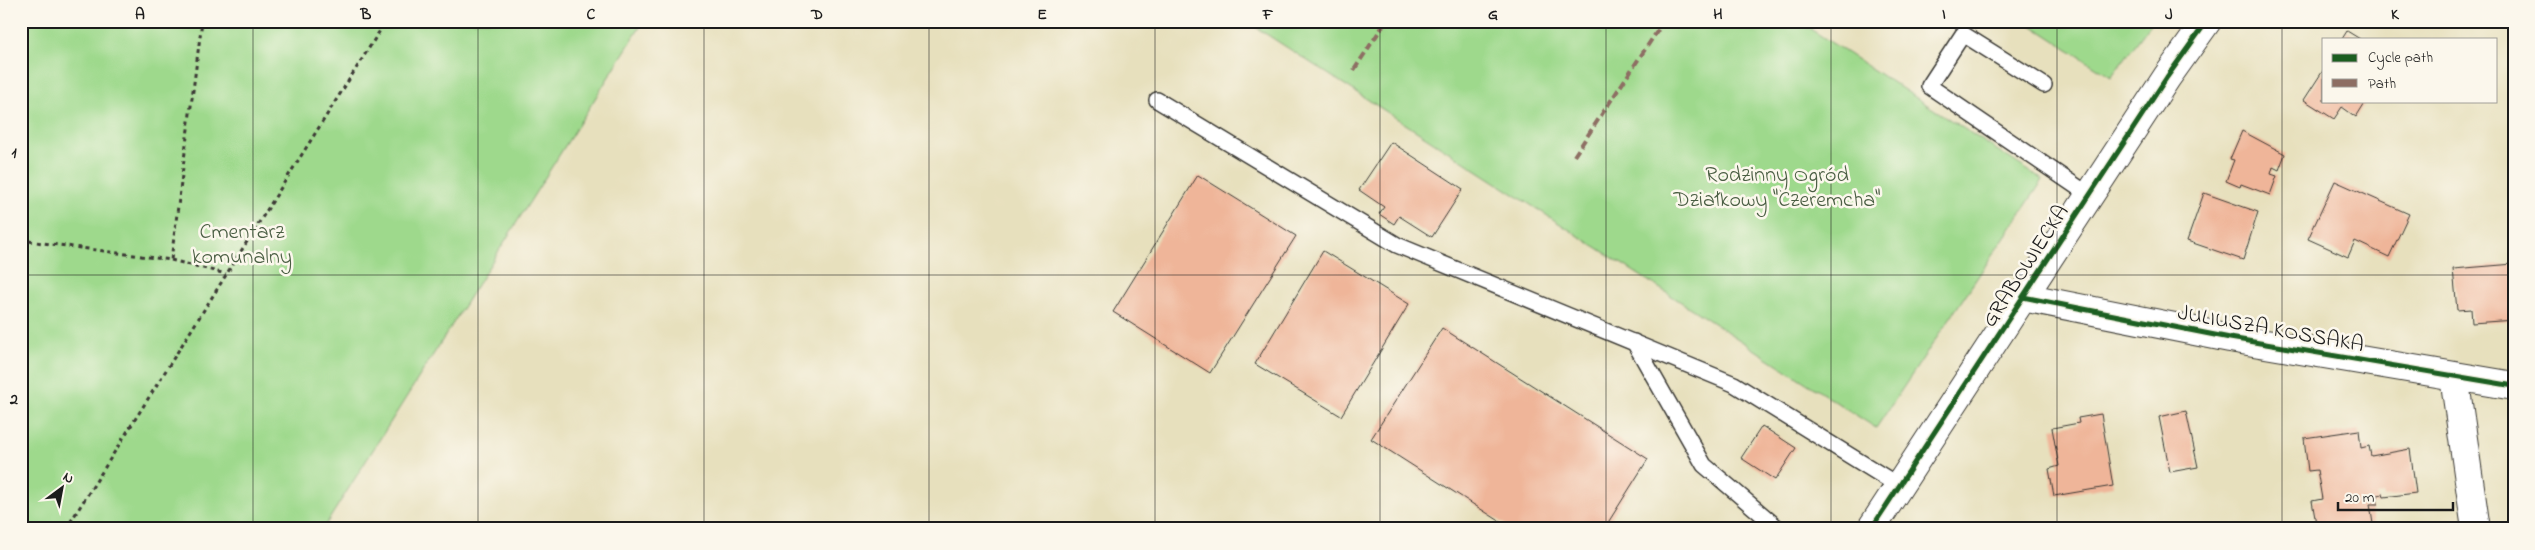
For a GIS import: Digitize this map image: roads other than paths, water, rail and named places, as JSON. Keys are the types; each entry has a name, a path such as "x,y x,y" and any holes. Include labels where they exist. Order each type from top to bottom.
{"street":[{"name":"GRABOWIECKA","path":"1871,529 2089,195 2206,21"},
{"name":"JULIUSZA KOSSAKA","path":"2023,297 2230,338 2514,386"},
{"path":"2454,376 2476,529"}],"lane":[{"path":"2044,84 1963,34 1929,86 2089,195"},
{"path":"1157,100 1397,245 1734,384 1899,486"},
{"path":"1634,342 1704,465 1779,529"}],"park label":[{"name":"Rodzinny Ogród Działkowy \"Czeremcha\"","path":"1777,186"},
{"name":"Cmentarz komunalny","path":"242,242"}]}
